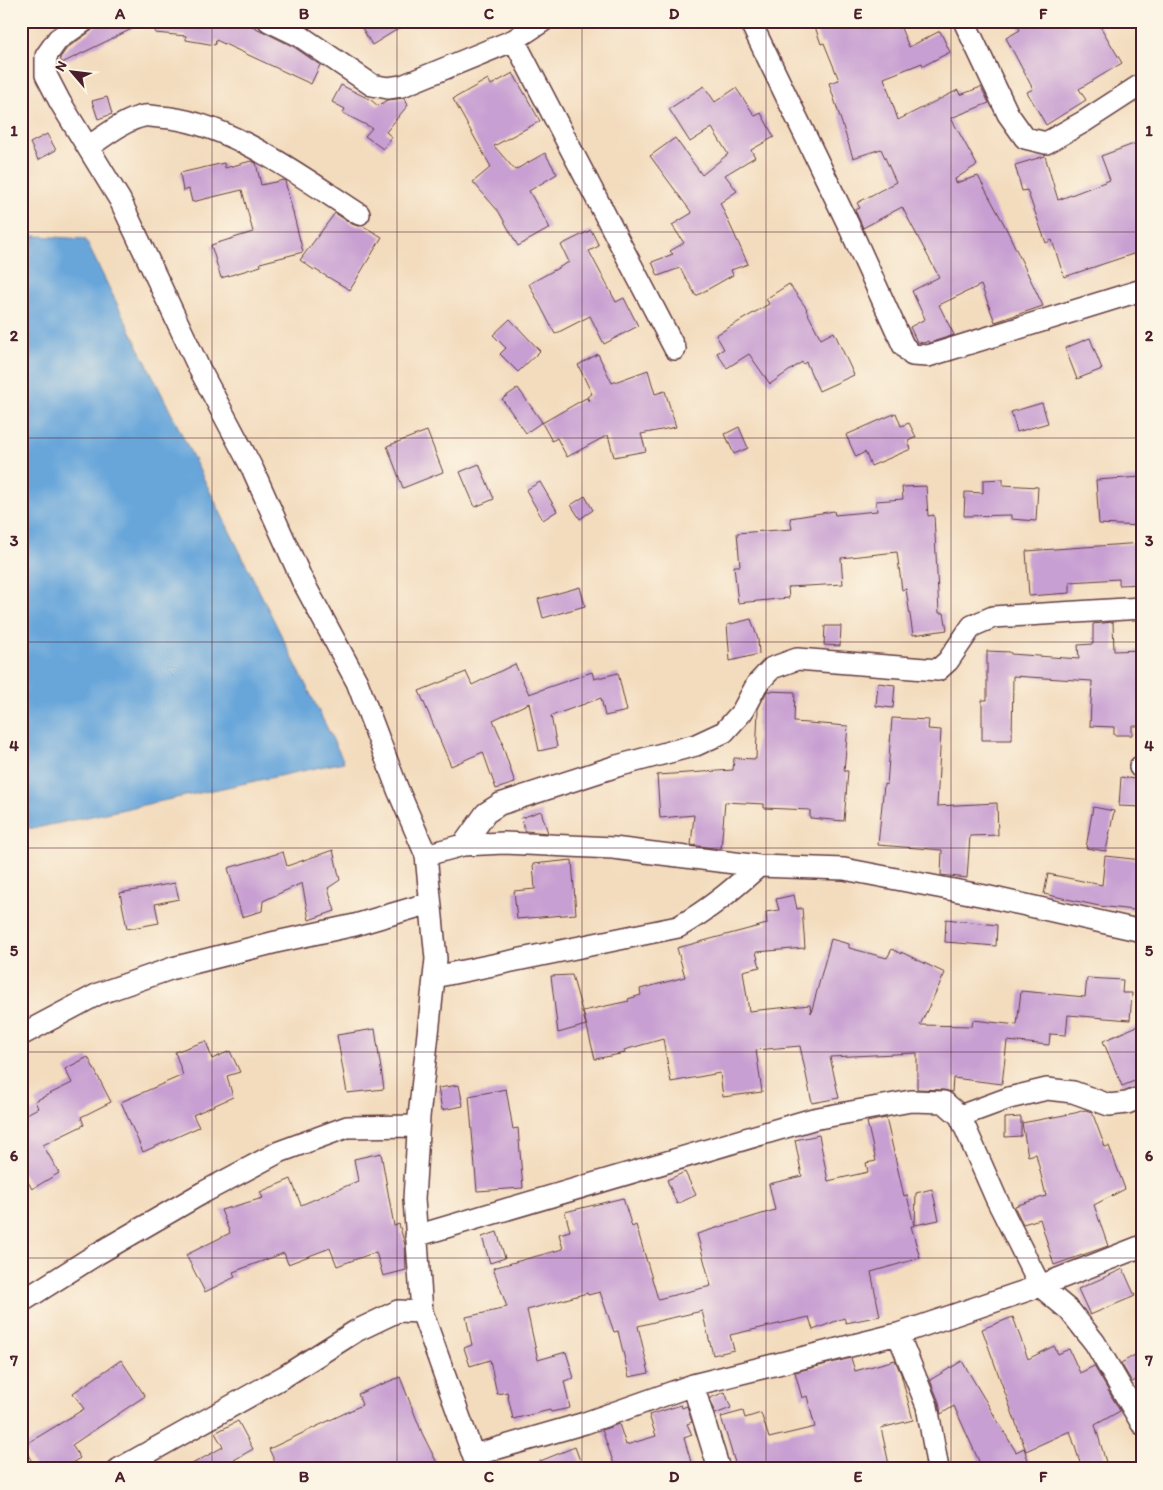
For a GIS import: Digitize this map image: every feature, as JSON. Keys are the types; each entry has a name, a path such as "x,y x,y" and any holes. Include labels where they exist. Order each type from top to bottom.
{"street":[{"path":"84,21 58,39 46,56 46,75 120,200 199,368 253,470 302,580 357,682 398,790 426,855 436,959 418,1126 414,1199 422,1312 476,1462 693,1385 898,1334 1040,1286 1142,1246"},
{"path":"269,21 300,36 372,86 388,88 402,86 514,40 543,21"},
{"path":"750,21 848,224 902,345 912,355 928,356 1142,290"},
{"path":"964,21 1008,114 1025,138 1046,143 1085,121 1142,84"},
{"path":"514,40 675,349"},
{"path":"88,147 127,122 145,116 171,117 189,121 213,129 262,152 360,214"},
{"path":"463,845 486,813 500,804 617,766 696,745 724,732 742,712 757,684 772,668 797,659 938,670 948,661 972,626 993,617 1142,608"},
{"path":"426,855 463,845 504,843 613,848 759,866 844,869 985,896 1142,931"},
{"path":"434,977 678,927 702,914 759,866"},
{"path":"21,1035 98,994 173,968 276,942 355,925 430,903"},
{"path":"960,1116 1009,1098 1047,1088 1073,1092 1109,1105 1127,1103 1142,1097"},
{"path":"416,1236 813,1119 911,1101 944,1102 960,1116 996,1198 1040,1286 1070,1310 1095,1343 1142,1424"},
{"path":"21,1302 97,1254 279,1152 347,1126 418,1126"},
{"path":"119,1469 285,1376 356,1331 398,1312 422,1312"},
{"path":"898,1334 927,1406 938,1469"},
{"path":"693,1385 719,1469"}],"water":[{"path":"21,235 85,239 344,762 36,828 21,828"}],"building":[{"path":"105,21 148,21 62,63 60,58 67,48 95,26"},
{"path":"156,21 236,21 252,26 294,47 320,65 311,84 216,40 215,45 186,40 186,36 155,33"},
{"path":"358,21 411,21 372,45"},
{"path":"813,21 898,21 909,47 940,31 950,52 923,66 922,63 884,78 898,120 958,90 960,95 981,87 989,103 951,118 977,165 955,179 956,183 978,176 1005,226 1043,306 995,322 981,285 939,305 954,335 929,343 928,341 924,343 917,342 910,327 925,319 912,291 939,277 902,207 863,228 855,210 860,208 857,203 896,182 881,149 853,158 829,83 839,80 824,43 821,44"},
{"path":"1015,21 1097,21 1122,63 1079,89 1086,100 1046,125 1027,92 1033,89 1006,38 1020,30"},
{"path":"513,73 540,121 494,146 515,170 545,153 557,174 529,191 550,228 518,246 499,212 473,182 491,167 453,99 488,79 491,85"},
{"path":"341,85 371,100 378,106 387,100 404,98 408,105 386,132 392,137 383,149 365,136 372,128 343,113 345,109 332,102"},
{"path":"704,86 715,102 736,88 755,116 761,113 774,137 751,150 755,157 725,175 737,191 720,203 748,264 731,270 733,275 696,296 680,268 658,276 652,262 673,254 670,251 684,243 672,225 692,213 650,156 675,138 702,175 728,154 712,128 690,142 669,109"},
{"path":"107,97 112,114 98,119 92,101"},
{"path":"47,134 56,150 38,160 30,143"},
{"path":"1142,141 1142,251 1064,277 1052,240 1046,243 1027,190 1022,191 1015,165 1045,156 1058,200 1110,180 1101,156"},
{"path":"251,161 256,163 261,185 285,181 303,252 260,263 261,266 221,278 211,245 253,232 242,190 192,202 189,189 183,191 180,173 224,163 225,168"},
{"path":"335,213 352,224 363,226 382,237 350,290 300,260"},
{"path":"591,230 599,246 589,251 616,302 624,298 638,326 604,344 590,316 555,334 529,284 569,262 561,245"},
{"path":"789,284 807,309 821,339 834,332 854,375 819,391 806,362 803,364 802,362 770,384 749,354 727,368 717,353 724,349 716,335 769,304 766,299"},
{"path":"510,319 540,351 518,372 500,354 506,348 493,335"},
{"path":"1090,338 1102,369 1077,379 1065,348"},
{"path":"598,354 612,383 648,370 655,394 665,391 676,427 641,434 646,451 614,457 608,435 567,457 557,438 552,441 542,423 586,398 590,402 587,397 592,394 578,365"},
{"path":"518,388 542,422 526,433 502,399"},
{"path":"1042,403 1048,423 1017,432 1011,412"},
{"path":"896,413 901,426 909,423 916,437 908,441 911,449 871,466 865,452 856,457 846,435"},
{"path":"739,427 748,448 734,454 725,434"},
{"path":"427,431 443,472 403,488 387,446"},
{"path":"479,464 494,499 475,507 460,472"},
{"path":"1142,477 1142,526 1099,524 1096,480"},
{"path":"1003,479 1003,485 1038,487 1036,521 1011,519 1011,515 964,516 965,492 983,493 983,480"},
{"path":"540,482 557,511 543,520 526,490"},
{"path":"926,486 928,516 934,515 939,613 944,613 947,630 913,635 906,589 902,590 897,552 841,558 843,584 788,587 789,598 738,603 734,566 740,566 737,533 792,529 790,518 834,511 835,515 877,511 876,501 903,499 902,487"},
{"path":"585,496 593,510 580,519 571,505"},
{"path":"1142,543 1142,584 1119,585 1119,579 1070,582 1070,593 1029,596 1026,551"},
{"path":"580,587 585,606 543,618 538,599"},
{"path":"751,619 758,639 759,654 730,661 727,625"},
{"path":"1113,622 1114,651 1142,650 1142,726 1132,726 1132,735 1114,735 1114,727 1090,726 1092,681 1013,676 1012,740 982,740 982,700 987,700 987,651 1079,659 1078,645 1093,644 1093,624"},
{"path":"825,626 841,626 840,646 824,645"},
{"path":"515,664 529,694 592,672 594,679 618,673 627,711 605,716 601,698 551,716 557,747 539,751 529,703 493,720 503,743 515,783 496,789 483,752 451,766 419,691 466,672 472,685"},
{"path":"878,683 895,685 893,708 876,706"},
{"path":"767,691 795,692 794,722 848,726 844,771 848,771 844,821 810,818 810,810 764,808 764,804 725,802 721,849 691,845 694,815 660,818 657,775 733,770 734,758 756,759 758,709"},
{"path":"892,718 929,720 928,729 941,730 937,806 997,803 998,835 970,836 967,878 941,875 942,850 878,845 884,784 887,785"},
{"path":"1121,777 1142,780 1142,807 1119,806"},
{"path":"1093,807 1114,811 1106,851 1086,848"},
{"path":"541,811 548,833 525,831 521,818"},
{"path":"333,850 340,880 328,888 335,911 309,920 302,883 263,901 262,911 242,917 228,868 283,852 287,866"},
{"path":"1105,856 1142,860 1142,911 1099,906 1044,894 1048,874 1102,885"},
{"path":"572,860 576,914 517,919 514,891 535,889 533,864"},
{"path":"175,883 179,899 155,904 159,923 127,929 120,893"},
{"path":"794,895 797,909 802,908 805,948 756,952 760,967 743,971 749,1011 810,1005 811,1013 831,939 849,944 849,948 887,958 892,949 945,973 920,1025 972,1026 973,1020 1017,1025 1021,991 1085,997 1087,978 1123,980 1122,993 1132,993 1130,1020 1068,1015 1066,1035 1050,1034 1049,1045 1007,1041 1002,1084 953,1078 952,1092 917,1089 917,1053 830,1057 839,1098 812,1103 800,1046 756,1050 762,1092 723,1097 720,1073 671,1082 663,1039 624,1050 625,1053 595,1059 583,1011 629,1001 628,999 641,995 640,989 685,977 677,948 767,924 766,912 779,910 776,899"},
{"path":"946,919 997,925 996,946 945,942"},
{"path":"572,975 586,1025 558,1033 551,976"},
{"path":"1142,1024 1142,1078 1122,1086 1103,1041"},
{"path":"375,1029 384,1089 347,1093 337,1035"},
{"path":"206,1041 212,1059 230,1051 240,1072 227,1076 233,1097 193,1115 199,1127 143,1152 121,1102 183,1075 175,1052"},
{"path":"88,1057 111,1102 81,1117 84,1125 43,1145 59,1173 32,1189 21,1170 21,1117 38,1108 35,1101 72,1083 65,1069"},
{"path":"459,1085 463,1106 442,1110 438,1088"},
{"path":"506,1089 513,1129 518,1128 523,1188 477,1191 469,1096"},
{"path":"1085,1110 1092,1112 1105,1147 1109,1146 1125,1189 1094,1205 1108,1246 1054,1265 1040,1219 1023,1224 1015,1208 1015,1206 1046,1196 1036,1154 1028,1156 1022,1123"},
{"path":"1021,1117 1021,1136 1005,1137 1005,1118"},
{"path":"886,1118 904,1196 907,1195 914,1226 911,1226 920,1258 871,1272 880,1316 846,1323 844,1318 813,1330 809,1317 730,1335 734,1350 713,1355 702,1311 662,1320 638,1326 649,1373 629,1377 618,1331 614,1332 600,1292 588,1295 587,1293 527,1310 538,1360 566,1352 574,1378 564,1381 570,1408 551,1412 550,1410 513,1419 507,1392 497,1394 490,1360 470,1366 464,1348 472,1345 466,1317 507,1307 493,1268 563,1249 559,1234 570,1231 565,1212 623,1198 632,1227 636,1225 658,1299 711,1286 697,1234 775,1210 769,1184 802,1176 795,1140 819,1135 828,1181 868,1172 866,1163 876,1161 867,1122"},
{"path":"381,1153 394,1226 399,1224 405,1245 406,1270 383,1276 376,1252 337,1266 330,1248 288,1264 284,1253 233,1272 235,1277 205,1292 186,1255 230,1233 221,1210 263,1198 260,1192 291,1179 301,1205 358,1181 354,1159"},
{"path":"685,1172 696,1195 677,1204 667,1180"},
{"path":"932,1189 939,1220 915,1225 916,1193"},
{"path":"497,1232 505,1258 490,1263 482,1237"},
{"path":"1123,1269 1135,1296 1090,1315 1078,1289"},
{"path":"1013,1317 1028,1359 1054,1346 1058,1354 1069,1349 1080,1373 1094,1366 1120,1411 1095,1425 1108,1469 1082,1469 1070,1431 1026,1451 982,1329"},
{"path":"1142,1351 1142,1377 1132,1382 1121,1363"},
{"path":"851,1358 855,1371 895,1360 901,1374 913,1420 881,1428 890,1469 737,1469 721,1417 743,1411 745,1418 761,1413 769,1438 815,1427 807,1396 802,1398 795,1372"},
{"path":"121,1360 145,1396 72,1445 80,1458 62,1469 36,1469 23,1446 84,1409 73,1393"},
{"path":"962,1361 1016,1452 1024,1448 1031,1469 980,1469 982,1468 954,1406 941,1414 939,1402 930,1380"},
{"path":"400,1377 422,1433 440,1469 278,1469 269,1449 362,1405 358,1394"},
{"path":"725,1392 731,1408 715,1414 710,1398"},
{"path":"681,1405 682,1408 687,1406 692,1422 687,1424 692,1435 684,1438 693,1469 620,1469 618,1463 614,1464 602,1430 619,1424 626,1445 656,1436 649,1415"},
{"path":"238,1421 253,1449 234,1460 239,1469 183,1469 223,1447 215,1433"},
{"path":"575,1447 583,1469 523,1469 523,1468"}]}
